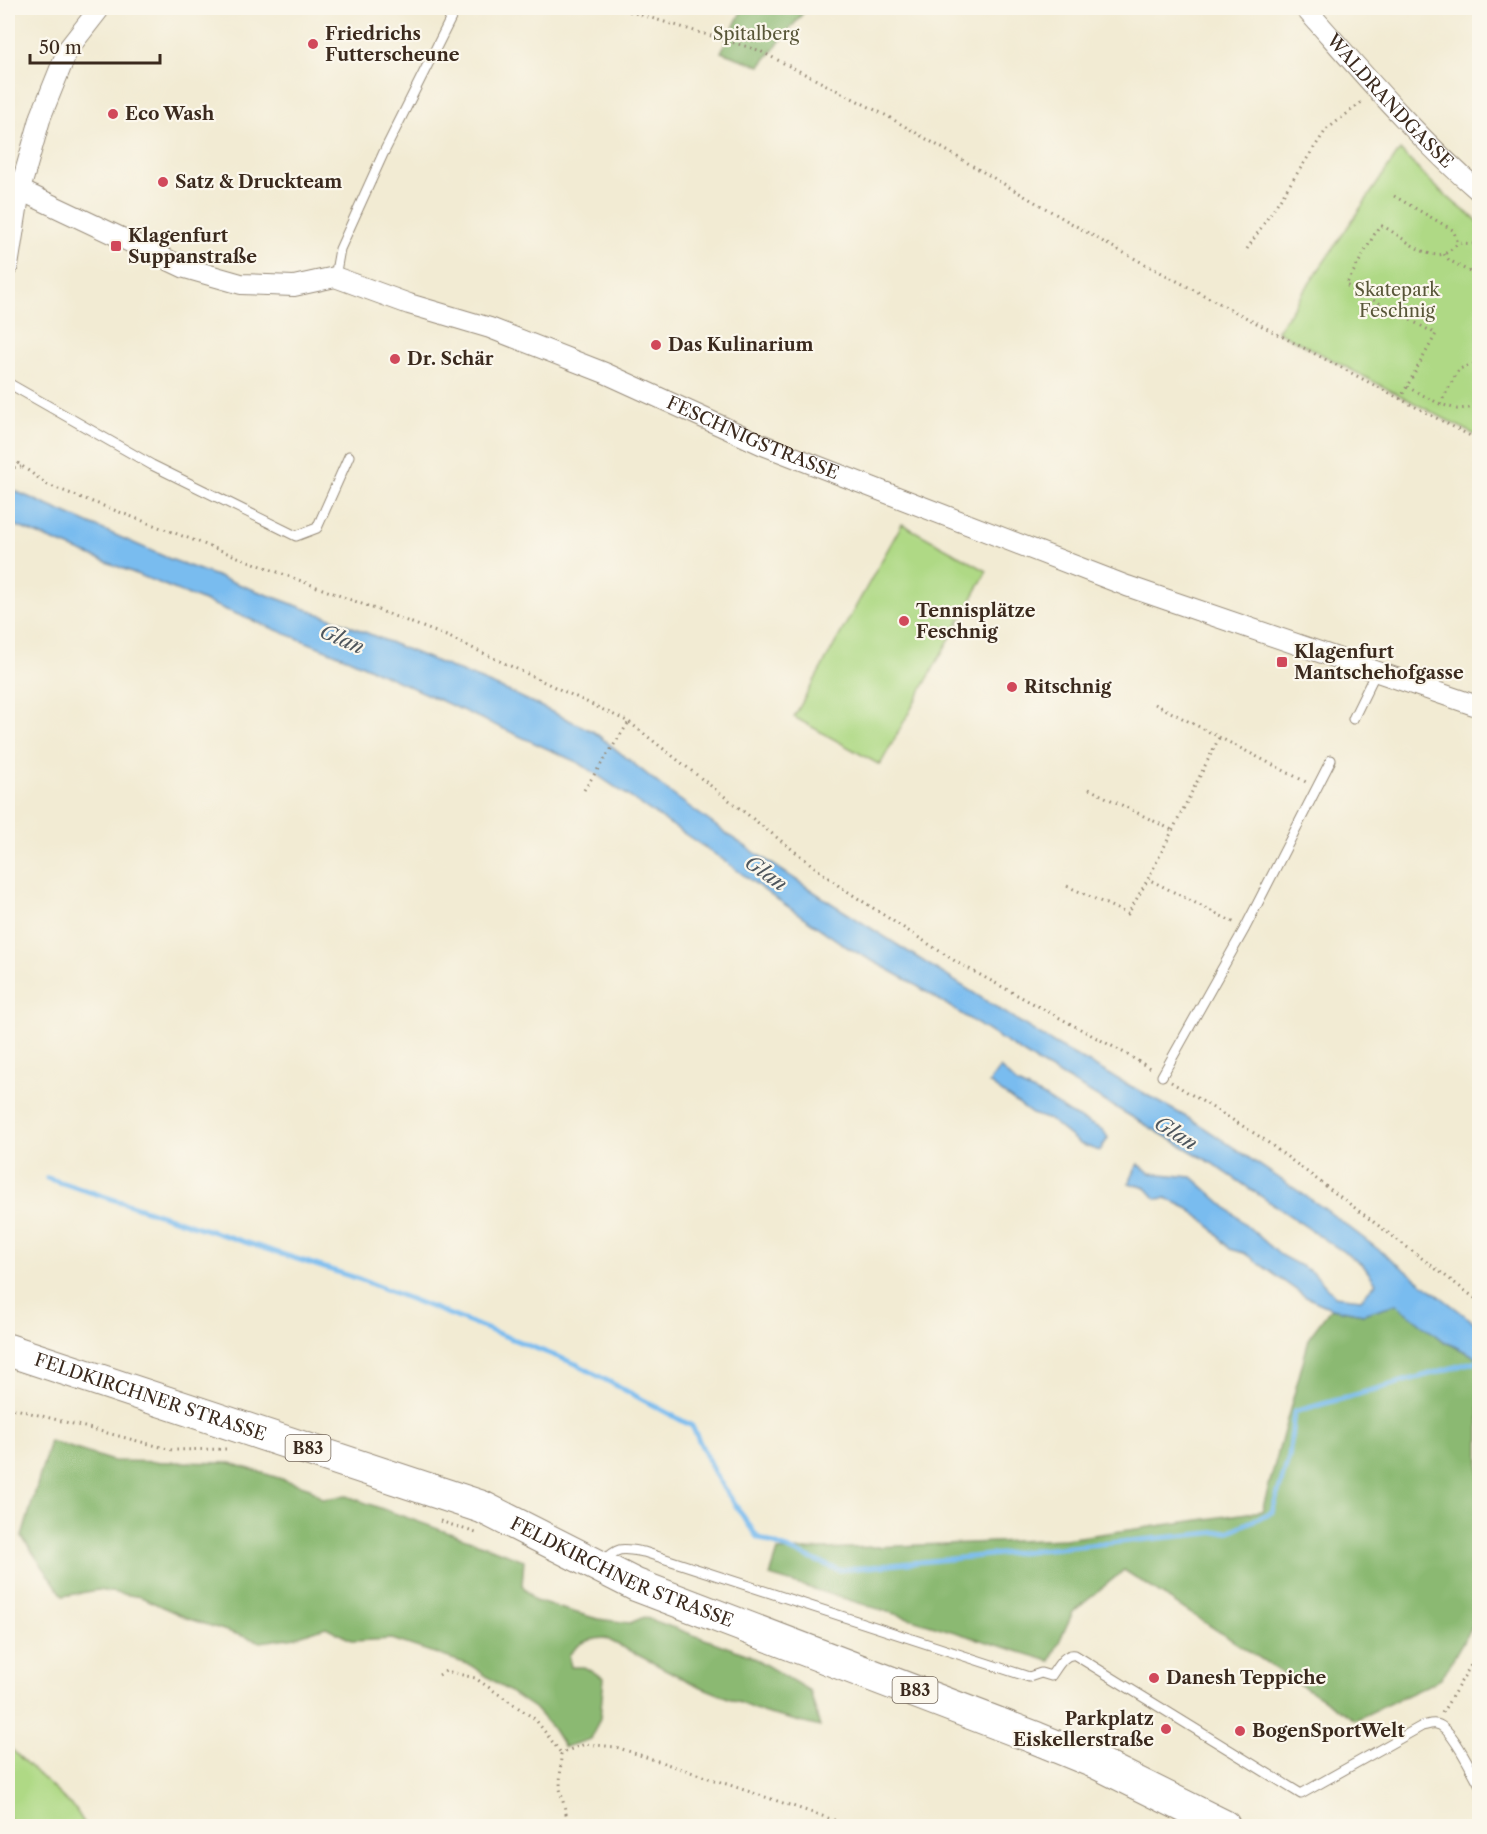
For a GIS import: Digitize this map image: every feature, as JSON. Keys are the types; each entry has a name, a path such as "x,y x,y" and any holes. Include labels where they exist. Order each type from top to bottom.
{"main road":[{"name":"FELDKIRCHNER STRASSE","path":"8,1350 482,1507 636,1585 989,1719 1097,1763 1224,1827"}],"street":[{"path":"8,266 20,190 40,116 69,49 100,8"},
{"name":"WALDRANDGASSE","path":"1305,8 1377,90 1449,166 1479,192"},
{"path":"20,190 185,268 241,284 294,286 335,277"},
{"name":"FESCHNIGSTRASSE","path":"335,277 410,304 500,332 605,373 774,449 1127,586 1376,672 1477,700"}],"lane":[{"path":"335,277 340,249 383,154 456,8"},
{"path":"8,383 152,465 296,536 317,528 349,456"},
{"path":"1353,719 1376,672"},
{"path":"1162,1076 1245,928 1331,760"},
{"path":"600,1566 611,1553 622,1548 644,1552 1029,1677 1041,1674 1051,1676 1066,1656 1075,1655 1301,1794 1422,1726 1436,1724 1440,1724 1450,1734 1479,1785"}],"path":[{"path":"618,8 758,50 886,116 1107,244 1479,441"},
{"path":"1247,249 1326,130 1377,90"},
{"path":"1394,196 1452,230 1458,243"},
{"path":"1400,399 1436,334 1346,285 1378,228 1382,226 1432,255 1444,254 1458,243 1479,244"},
{"path":"1444,254 1449,260 1479,279"},
{"path":"1440,404 1459,369 1474,364 1479,358"},
{"path":"1407,387 1440,404 1457,409 1479,407"},
{"path":"8,456 48,485 449,637 629,722 839,886 958,963 1121,1051 1262,1138 1479,1302"},
{"path":"8,468 23,467"},
{"path":"1155,704 1317,787"},
{"path":"584,790 629,722"},
{"path":"1067,886 1128,914 1174,831 1219,738"},
{"path":"1089,789 1174,831"},
{"path":"1148,879 1245,928"},
{"path":"1436,1724 1479,1650"},
{"path":"439,1676 446,1671 475,1678 535,1719 561,1753 560,1789 569,1827"},
{"path":"561,1753 585,1744 616,1747 852,1827"}],"green space":[{"name":"Spitalberg","path":"743,8 807,8 760,66 721,52"},
{"name":"Skatepark Feschnig","path":"1400,150 1418,170 1479,222 1479,437 1277,331"},
{"name":"Tennisplätze Feschnig","path":"902,524 987,571 880,765 794,717"},
{"path":"1396,1303 1443,1341 1479,1358 1479,1614 1441,1679 1355,1720 1124,1570 1073,1612 1050,1661 770,1576 778,1551 1065,1539 1262,1511 1310,1336 1331,1308 1363,1314"},
{"path":"50,1441 113,1461 231,1463 310,1488 322,1499 347,1496 524,1560 522,1585 535,1601 598,1619 630,1623 644,1617 749,1655 810,1691 820,1727 765,1713 694,1684 605,1638 599,1638 584,1642 569,1655 571,1667 584,1667 604,1678 600,1718 591,1739 564,1747 552,1728 534,1708 470,1665 392,1639 353,1641 326,1627 296,1637 261,1642 189,1619 141,1597 98,1590 63,1596 22,1537"},
{"path":"8,1746 76,1810 86,1826 8,1826"}],"water":[{"name":"Glan","path":"8,488 170,559 333,619 510,692 594,732 669,792 734,839 831,903 1053,1043 1197,1123 1325,1209 1479,1326 1479,1358 1443,1341 1396,1304 1363,1314 1331,1308 1306,1297 1244,1253 1230,1249 1209,1225 1189,1209 1166,1198 1156,1199 1146,1188 1129,1183 1138,1164 1150,1173 1192,1177 1280,1255 1314,1273 1334,1296 1361,1299 1376,1283 1363,1265 1210,1162 1037,1062 911,982 847,947 579,763 349,659 14,525 8,521"},
{"path":"1000,1068 1017,1084 1103,1130 1108,1138 1100,1151 1080,1144 1050,1120 1032,1114 989,1083"}],"waterway":[{"path":"47,1178 359,1279 576,1364 692,1426 716,1476 757,1537 839,1570 1230,1531 1272,1512 1289,1457 1294,1412 1480,1360"}],"place":[{"name":"Friedrichs Futterscheune","path":"313,44"},
{"name":"Eco Wash","path":"113,114"},
{"name":"Satz & Druckteam","path":"163,182"},
{"name":"Klagenfurt Suppanstraße","path":"116,246"},
{"name":"Das Kulinarium","path":"656,345"},
{"name":"Dr. Schär","path":"395,359"},
{"name":"Tennisplätze Feschnig","path":"904,621"},
{"name":"Klagenfurt Mantschehofgasse","path":"1282,662"},
{"name":"Ritschnig","path":"1012,687"},
{"name":"Danesh Teppiche","path":"1154,1678"},
{"name":"Parkplatz Eiskellerstraße","path":"1166,1729"},
{"name":"BogenSportWelt","path":"1240,1731"}]}
